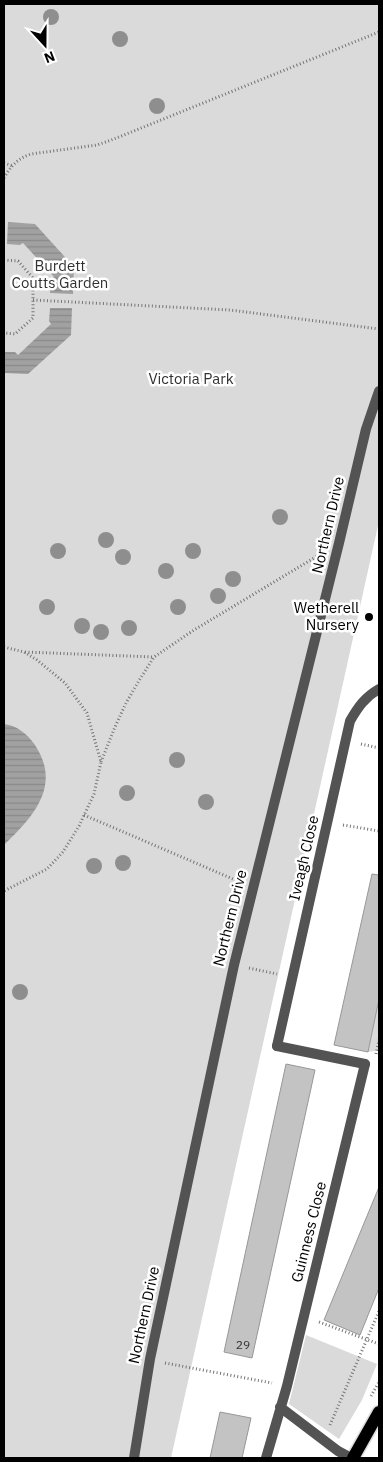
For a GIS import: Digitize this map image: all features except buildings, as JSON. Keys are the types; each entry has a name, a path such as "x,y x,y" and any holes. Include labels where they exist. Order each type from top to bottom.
{"main road":[{"path":"352,1458 379,1412"}],"street":[{"name":"Northern Drive","path":"134,1458 150,1360 234,965 366,429 379,391"},
{"name":"Iveagh Close","path":"365,1064 277,1046 350,721 357,707 366,697 379,689"},
{"name":"Guinness Close","path":"266,1458 286,1386 365,1064"},
{"path":"280,1407 352,1458"}],"path":[{"path":"4,178 22,157 31,154 97,145 379,32"},
{"path":"4,163 13,166"},
{"path":"4,260 18,261 33,278 33,318 15,334 4,333"},
{"path":"33,300 230,310 379,329"},
{"path":"4,891 47,869 63,852 79,826 94,794 101,762 126,703 154,657 194,630 339,543"},
{"path":"4,647 24,652 154,657"},
{"path":"24,652 65,682 87,713 101,762"},
{"path":"84,815 253,888"},
{"path":"328,822 379,831"},
{"path":"234,965 292,977"},
{"path":"324,1439 379,1311"},
{"path":"303,1317 379,1344"},
{"path":"150,1360 286,1386"}],"green space":[{"name":"Victoria Park","path":"4,4 379,4 379,521 171,1458 4,1458"},
{"path":"379,999 379,1050 368,1052"},
{"path":"306,1335 377,1364 362,1400 339,1439 289,1404"}],"shaded area":[{"path":"8,222 35,224 74,267 73,294 50,293 51,279 54,277 23,243 20,245 7,244"},
{"path":"50,308 72,308 71,335 28,374 4,373 4,352 15,352 18,355 51,324 49,321"},
{"path":"4,724 18,729 32,741 43,760 46,774 45,787 34,812 4,845"}],"place":[{"name":"Wetherell Nursery","path":"369,617"}],"park label":[{"name":"Burdett Coutts Garden","path":"60,274"}]}
